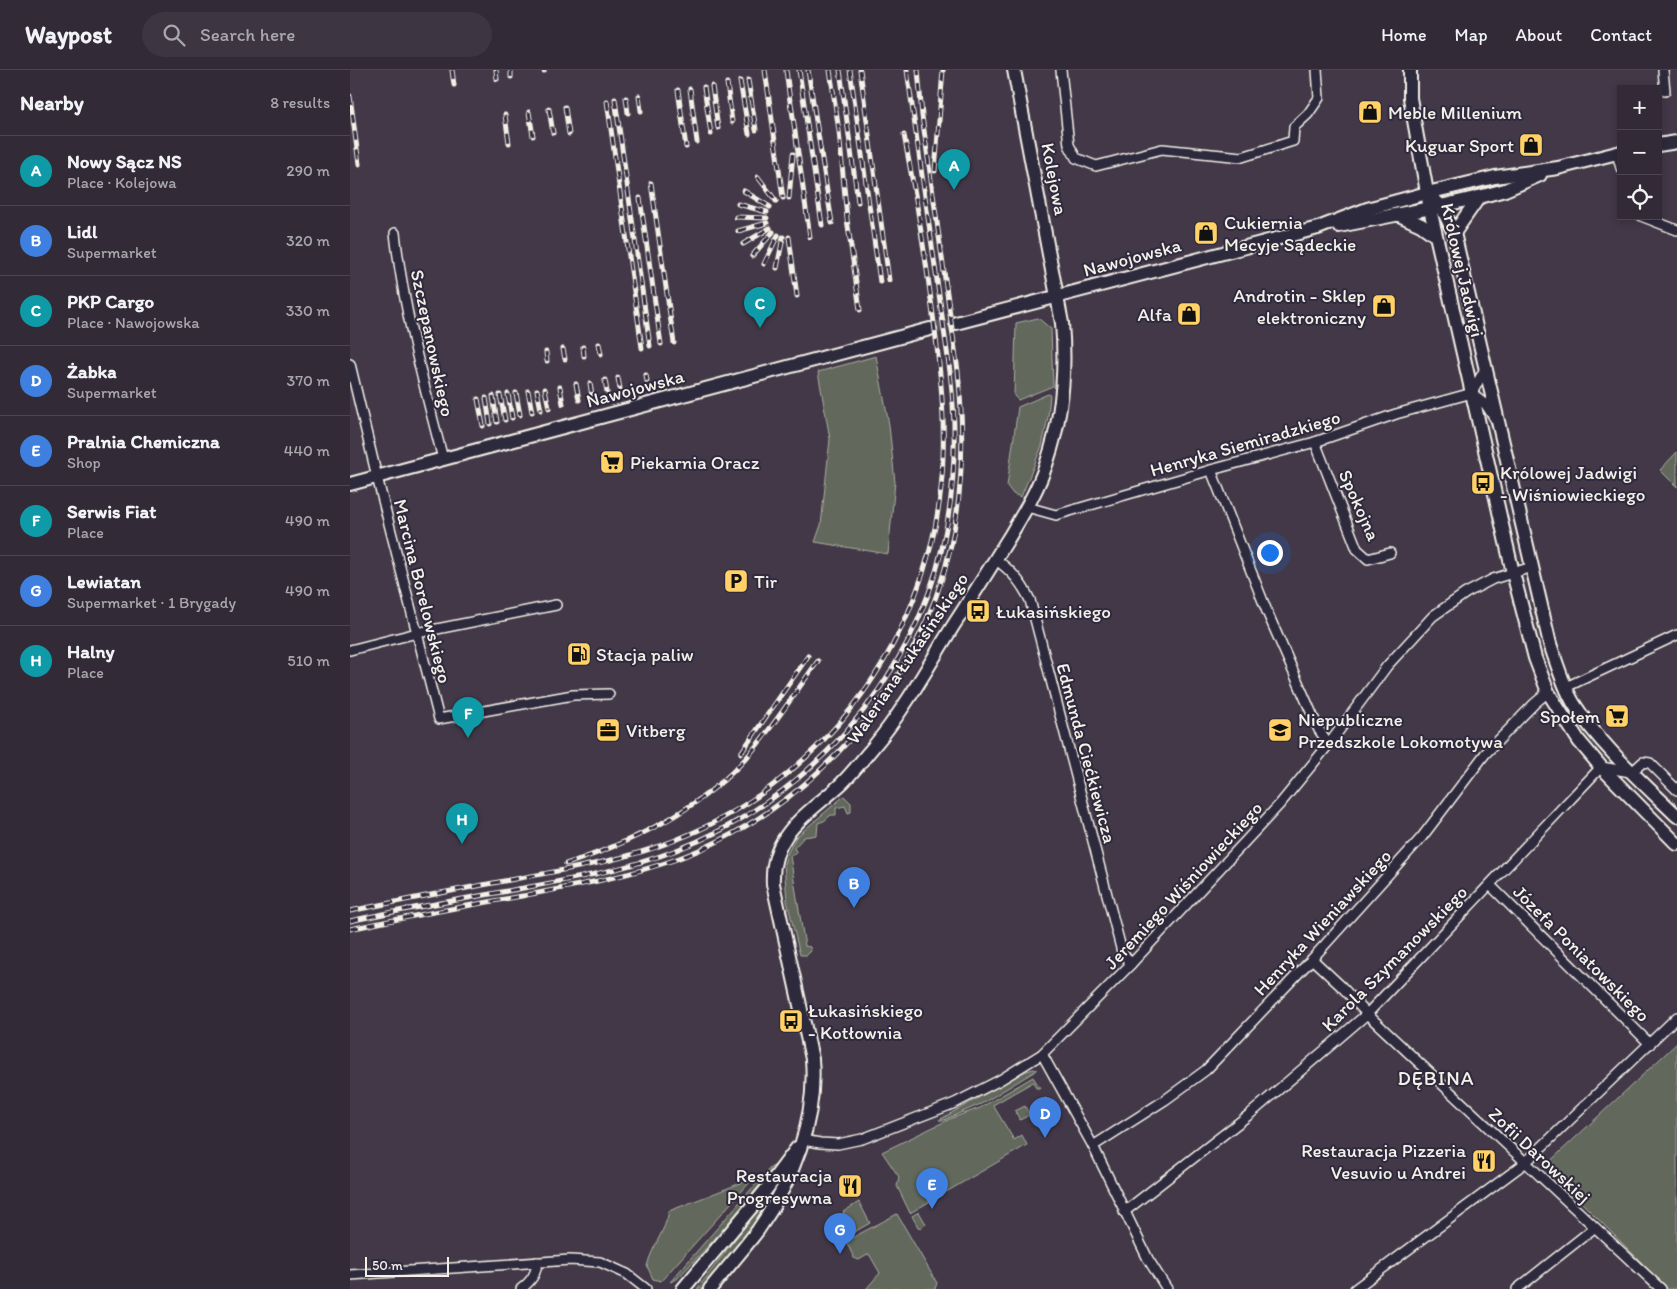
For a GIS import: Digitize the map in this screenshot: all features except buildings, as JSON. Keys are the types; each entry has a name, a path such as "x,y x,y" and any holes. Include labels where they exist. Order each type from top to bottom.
{"street":[{"name":"Kolejowa","path":"1014,70 1058,296"},
{"path":"1062,70 1069,145 1076,158 1096,166 1162,149 1242,157 1293,141 1294,127 1308,114 1319,98 1317,70"},
{"name":"Królowej Jadwigi","path":"1410,70 1410,98 1427,193 1435,208 1454,234 1550,644 1566,687 1583,716 1611,751 1677,816"},
{"path":"1663,70 1665,92"},
{"path":"1662,144 1677,142"},
{"name":"Nawojowska","path":"956,323 1318,228 1367,209 1427,193 1495,177 1558,168 1617,153"},
{"name":"Nawojowska","path":"1318,228 1343,226 1435,208 1505,190 1558,168"},
{"path":"1454,234 1479,197"},
{"name":"Królowej Jadwigi","path":"1435,208 1435,235 1512,573 1535,658 1548,692 1579,741 1601,767 1677,844"},
{"path":"1399,215 1421,225 1435,235"},
{"path":"1652,220 1677,230"},
{"name":"Szczepanowskiego","path":"395,233 403,296 415,354 443,459"},
{"name":"Waleriana Łukasińskiego","path":"710,1289 758,1229 794,1167 803,1140 812,1096 812,1059 774,884 774,862 777,852 790,830 843,782 876,744 902,708 1027,507 1047,462 1059,414 1064,364 1062,323 1058,296"},
{"name":"Nawojowska","path":"350,484 930,329"},
{"name":"Marcina Borelowskiego","path":"350,364 439,719 572,695 608,694"},
{"path":"1486,367 1472,393 1486,404 1499,424"},
{"name":"Henryka Siemiradzkiego","path":"1027,507 1056,515 1315,442 1396,414 1472,393"},
{"name":"Spokojna","path":"1315,442 1357,549 1368,559 1390,553"},
{"path":"1211,470 1268,614 1319,730 1329,744"},
{"name":"Edmunda Ciećkiewicza","path":"995,559 1011,570 1023,585 1030,600 1122,952 1131,964"},
{"name":"Jeremiego Wiśniowieckiego","path":"803,1140 820,1144 838,1144 862,1140 955,1103 1000,1080 1042,1054 1131,964 1280,804 1329,744 1386,666 1432,616 1466,592 1493,579 1532,567"},
{"path":"350,650 417,633 556,605"},
{"path":"1566,687 1677,635"},
{"name":"Henryka Wieniawskiego","path":"1093,1146 1165,1100 1206,1070 1312,959 1422,837 1485,754 1548,692"},
{"path":"1626,793 1632,772 1643,762 1650,763 1677,790"},
{"path":"1601,767 1632,772"},
{"name":"Karola Szymanowskiego","path":"1124,1212 1250,1114 1367,1014 1601,767"},
{"name":"Józefa Poniatowskiego","path":"1490,885 1650,1044"},
{"name":"Zofii Darowskiej","path":"1312,959 1367,1014 1661,1289"},
{"name":"Józefa Poniatowskiego","path":"1355,1289 1525,1163 1677,1017"},
{"path":"1042,1054 1093,1146 1148,1259 1167,1289"},
{"path":"683,1289 765,1191 803,1140"},
{"path":"1517,1289 1594,1228"},
{"path":"350,1275 570,1260 600,1262 627,1274 646,1289"},
{"path":"521,1289 532,1280 537,1262"}],"green space":[{"path":"1038,318 1051,329 1053,386 1018,400 1014,396 1016,323"},
{"path":"876,356 889,425 895,482 888,554 815,542 821,525 830,439 818,372"},
{"path":"1048,394 1050,395 1048,417 1042,446 1021,497 1013,494 1007,486 1018,407"},
{"path":"1677,452 1677,487 1660,470"},
{"path":"844,796 851,803 851,812 848,813 845,806 836,808 836,815 831,815 818,823 817,835 804,837 794,848 797,853 790,856 805,946 810,947 811,951 807,955 800,955 787,901 784,864 796,837"},
{"path":"1677,1043 1677,1289 1668,1289 1545,1166"},
{"path":"1037,1070 983,1103 944,1120 939,1120 1026,1071"},
{"path":"1033,1077 1040,1088 1036,1088 1033,1082 993,1105 1014,1140 1022,1135 1027,1145 910,1213 897,1186 899,1177 882,1152 952,1118 980,1108"},
{"path":"1046,1098 1057,1119 1042,1129 1030,1106"},
{"path":"1025,1106 1029,1115 1020,1120 1015,1111"},
{"path":"777,1164 742,1210 677,1279 670,1282 770,1168"},
{"path":"751,1179 661,1281 653,1279 647,1266 665,1226 669,1211"},
{"path":"859,1202 870,1223 854,1232 843,1212"},
{"path":"764,1208 744,1238 702,1289 697,1289 758,1209"},
{"path":"919,1212 926,1224 921,1229 912,1216"},
{"path":"897,1214 937,1283 935,1289 866,1289 880,1273 869,1254 859,1260 854,1258 846,1241"}],"tunnel":[{"path":"930,329 956,323"}],"railway":[{"path":"452,70 454,85"},
{"path":"496,70 497,79"},
{"path":"511,70 511,77"},
{"path":"765,70 783,198"},
{"path":"786,70 791,109"},
{"path":"799,70 822,225"},
{"path":"808,70 832,223"},
{"path":"830,70 839,131 847,219 860,310"},
{"path":"840,70 858,202"},
{"path":"850,70 880,282"},
{"path":"860,70 889,280"},
{"path":"350,921 547,884 620,868 674,851 722,829 768,802 809,768 847,731 880,688 907,643 928,595 943,544 951,501 954,458 954,415 950,372 907,70"},
{"path":"350,929 561,889 618,876 674,860 724,838 770,810 813,776 852,737 886,694 914,647 936,597 951,545 961,480 962,436 958,371 922,116 918,70"},
{"path":"935,171 943,70"},
{"path":"748,80 756,130"},
{"path":"740,81 749,134"},
{"path":"727,83 732,122"},
{"path":"712,86 718,128"},
{"path":"704,87 711,134"},
{"path":"690,89 697,142"},
{"path":"678,90 686,147"},
{"path":"350,96 359,164"},
{"path":"639,96 641,111"},
{"path":"626,98 628,113"},
{"path":"615,99 650,346"},
{"path":"607,101 642,348"},
{"path":"791,103 810,237"},
{"path":"565,107 569,134"},
{"path":"549,109 553,133"},
{"path":"529,112 533,136"},
{"path":"505,115 509,143"},
{"path":"350,911 615,859 654,848 697,831 743,806 785,776 841,721 863,693 883,662 900,630 914,597 926,563 935,528 941,492 943,437 938,358 916,197 904,135"},
{"path":"789,198 793,154"},
{"path":"758,177 776,201"},
{"path":"651,183 674,343"},
{"path":"744,191 770,207"},
{"path":"640,198 661,344"},
{"path":"738,204 767,212"},
{"path":"736,217 767,218"},
{"path":"738,231 767,223"},
{"path":"743,244 770,228"},
{"path":"752,256 773,232"},
{"path":"764,264 778,235"},
{"path":"777,268 783,237"},
{"path":"789,237 797,296"},
{"path":"599,344 601,354"},
{"path":"583,347 584,356"},
{"path":"563,349 565,359"},
{"path":"546,352 547,361"},
{"path":"646,375 647,381"},
{"path":"618,378 620,389"},
{"path":"605,380 607,392"},
{"path":"590,383 592,396"},
{"path":"576,384 579,400"},
{"path":"560,387 563,404"},
{"path":"545,389 549,408"},
{"path":"537,390 541,410"},
{"path":"528,391 532,412"},
{"path":"516,393 520,415"},
{"path":"508,394 512,418"},
{"path":"500,395 505,420"},
{"path":"493,396 497,422"},
{"path":"486,398 490,424"},
{"path":"478,399 483,426"},
{"path":"741,753 808,656"},
{"path":"566,864 640,834 664,822 709,793 748,756 775,722 818,661"}],"place":[{"name":"Meble Millenium","path":"1370,112"},
{"name":"Kuguar Sport","path":"1531,145"},
{"name":"Nowy Sącz NS","path":"954,190"},
{"name":"Cukiernia Mecyje Sądeckie","path":"1206,233"},
{"name":"Androtin - Sklep elektroniczny","path":"1384,306"},
{"name":"Alfa","path":"1189,314"},
{"name":"PKP Cargo","path":"760,328"},
{"name":"Piekarnia Oracz","path":"612,462"},
{"name":"Królowej Jadwigi - Wiśniowieckiego","path":"1483,483"},
{"name":"Tir","path":"736,581"},
{"name":"Łukasińskiego","path":"978,611"},
{"name":"Stacja paliw","path":"579,654"},
{"name":"Społem","path":"1617,716"},
{"name":"Vitberg","path":"608,730"},
{"name":"Niepubliczne Przedszkole Lokomotywa","path":"1280,730"},
{"name":"Serwis Fiat","path":"468,738"},
{"name":"Halny","path":"462,844"},
{"name":"Lidl","path":"854,908"},
{"name":"Łukasińskiego - Kotłownia","path":"791,1021"},
{"name":"Żabka","path":"1045,1138"},
{"name":"Restauracja Pizzeria Vesuvio u Andrei","path":"1484,1161"},
{"name":"Restauracja Progresywna","path":"850,1186"},
{"name":"Pralnia Chemiczna","path":"932,1209"},
{"name":"Lewiatan","path":"840,1254"}],"district":[{"name":"DĘBINA","path":"1436,1078"}]}
